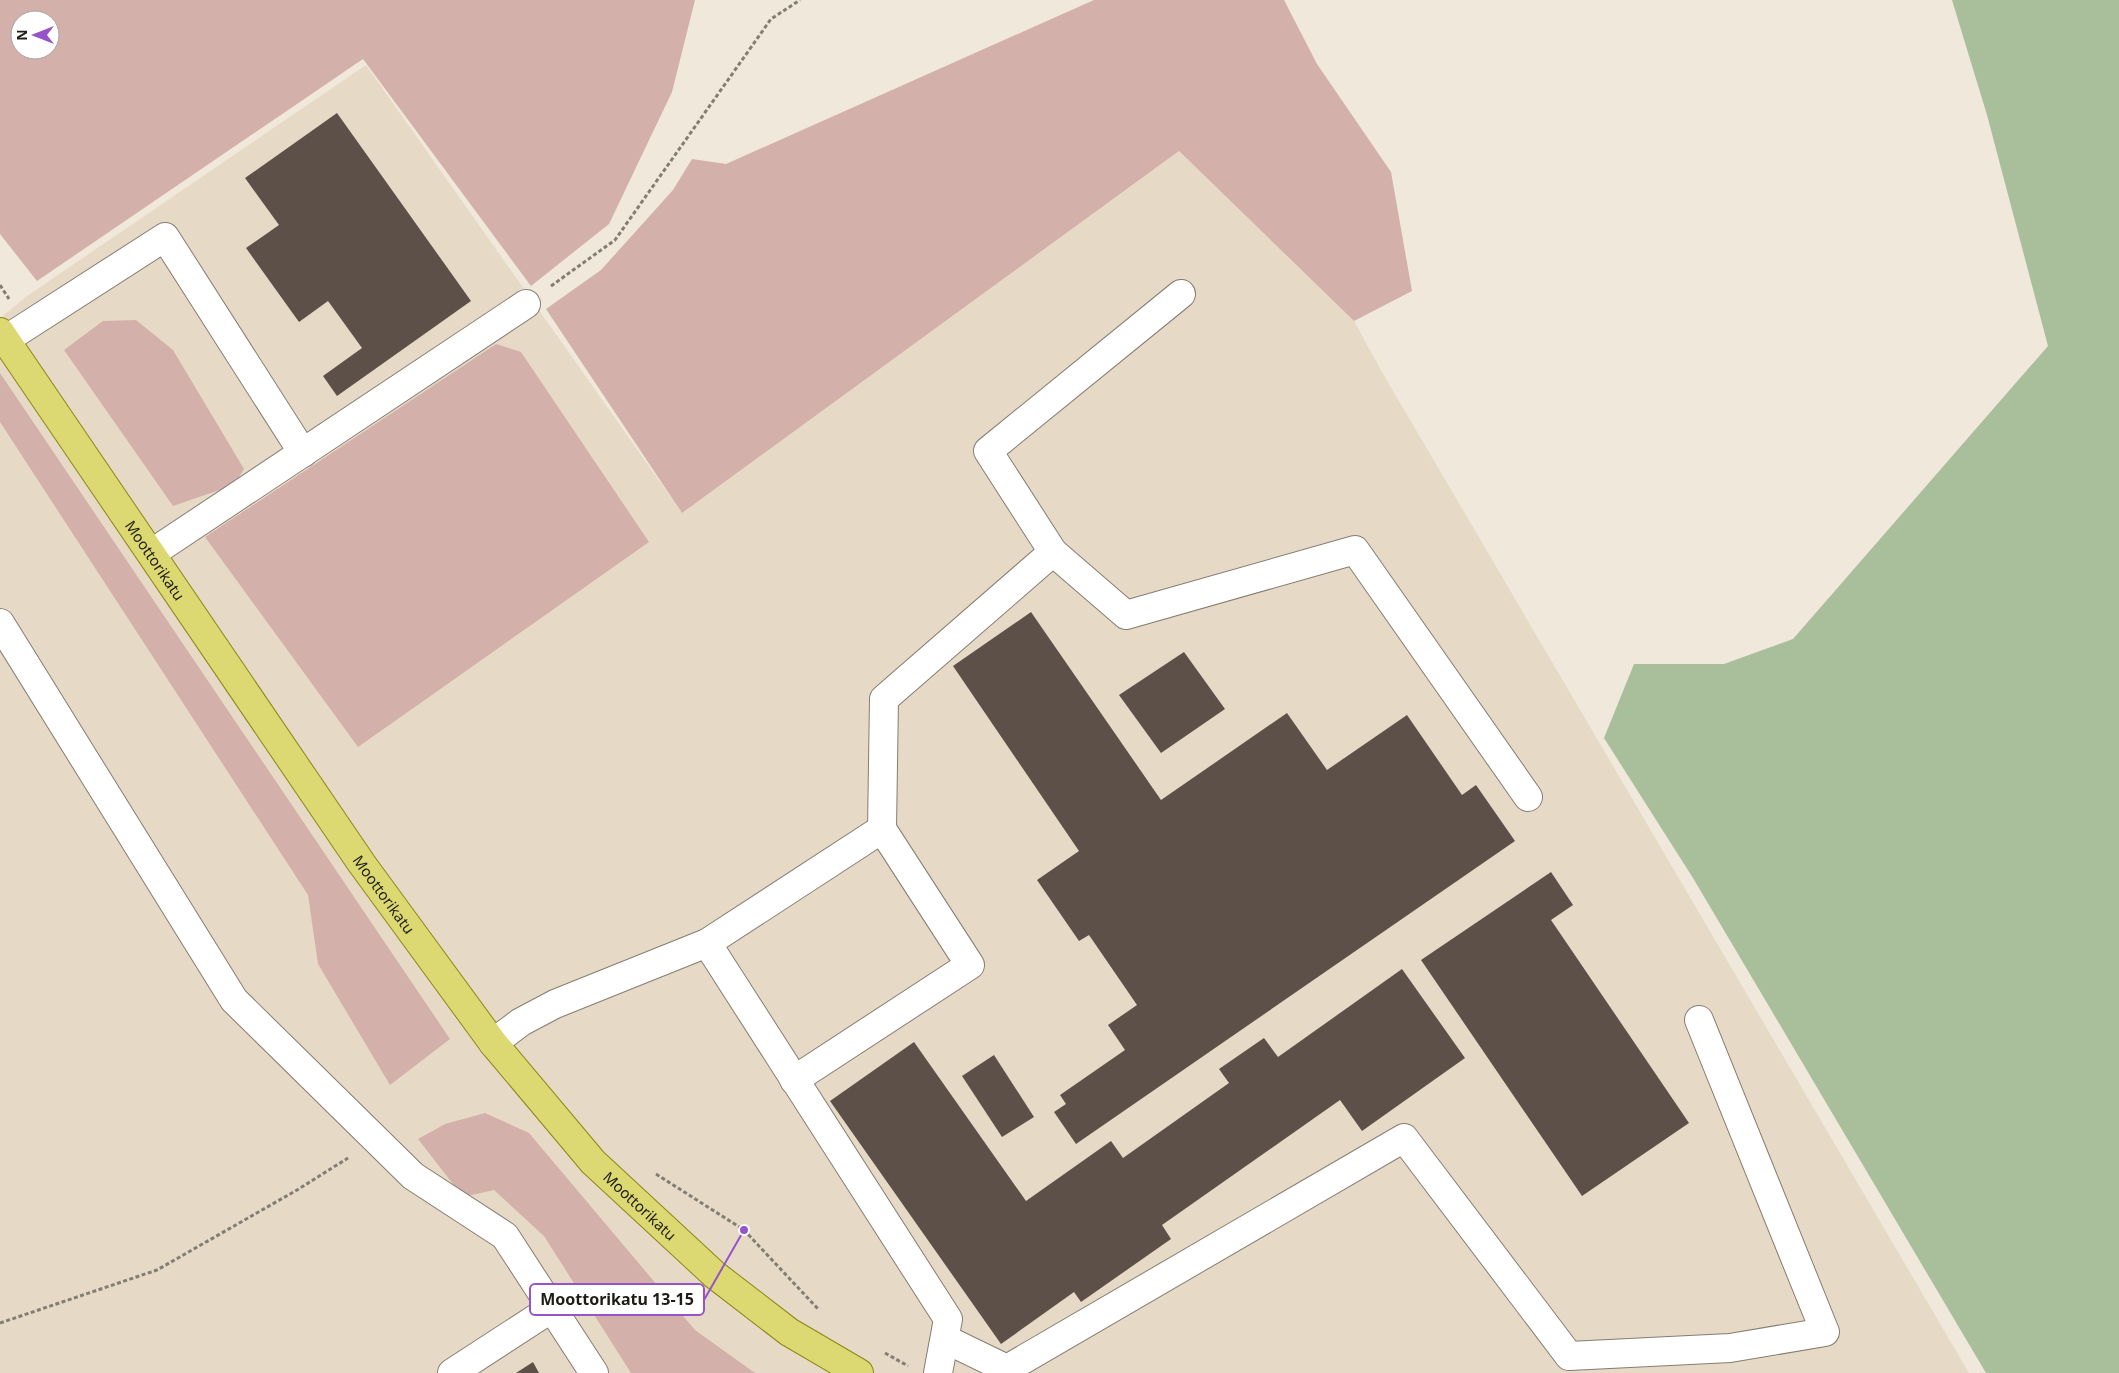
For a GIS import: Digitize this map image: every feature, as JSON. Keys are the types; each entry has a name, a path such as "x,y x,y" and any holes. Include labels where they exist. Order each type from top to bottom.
{"main road":[{"name":"Moottorikatu","path":"10,332 152,553 362,864 493,1043 593,1162 715,1275 789,1332 858,1373"}],"street":[{"path":"10,332 165,237 303,453"},
{"path":"1181,294 988,451 1053,552 1126,615 1355,550 1528,797"},
{"path":"152,553 526,304"},
{"path":"794,1080 970,965 882,829 884,699 1053,552"},
{"path":"0,623 234,1000 413,1176 504,1236 594,1373"},
{"path":"493,1043 521,1022 555,1004 706,943 882,829"},
{"path":"706,943 948,1319 945,1339 925,1371"},
{"path":"945,1339 1007,1369 1404,1138 1569,1356 1730,1348 1826,1332 1699,1020"},
{"path":"452,1373 552,1308"}],"path":[{"path":"526,304 615,240 771,18 800,0"},
{"path":"0,285 10,332"},
{"path":"0,1323 157,1270 297,1190 376,1140"},
{"path":"648,1169 744,1230 822,1314"},
{"path":"878,1349 925,1371"}],"shaded area":[{"path":"0,0 695,0 672,92 609,224 531,286 363,59 37,281 0,234"},
{"path":"1094,0 1284,0 1317,64 1391,172 1412,291 1354,321 1179,151 682,513 546,309 601,270 673,190 692,159 726,164"},
{"path":"1952,0 2119,0 2119,1373 1986,1373 1693,878 1604,738 1634,664 1724,664 1793,639 2048,346 1987,115"},
{"path":"366,65 682,513 1179,151 1354,321 1382,372 1969,1373 0,1373 0,318 27,296"},
{"path":"136,320 173,350 244,469 234,485 173,506 64,350 103,321"},
{"path":"496,344 521,352 649,542 358,747 205,537"},
{"path":"0,373 450,1039 390,1085 318,964 308,895 0,422"},
{"path":"485,1113 529,1133 695,1330 755,1373 631,1373 544,1236 494,1190 463,1197 418,1139 445,1124"}],"building":[{"path":"337,113 471,301 337,396 323,376 362,348 328,301 299,322 246,248 279,225 245,178"},
{"path":"1031,612 1161,800 1287,713 1327,770 1407,715 1462,795 1476,785 1515,841 1076,1144 1054,1112 1066,1104 1060,1095 1125,1050 1108,1025 1137,1005 1089,935 1079,941 1037,880 1079,851 953,666"},
{"path":"1184,652 1225,709 1161,753 1119,695"},
{"path":"1551,872 1573,905 1551,920 1689,1123 1582,1196 1421,960"},
{"path":"1402,969 1465,1058 1362,1131 1340,1100 1162,1225 1171,1239 1081,1302 1074,1292 1001,1344 830,1101 914,1042 1026,1201 1111,1141 1123,1158 1229,1083 1219,1069 1264,1038 1278,1057"},
{"path":"994,1055 1034,1117 1002,1137 962,1076"},
{"path":"533,1362 539,1373 516,1373"}],"place":[{"name":"Moottorikatu 13-15","path":"744,1230"}]}
